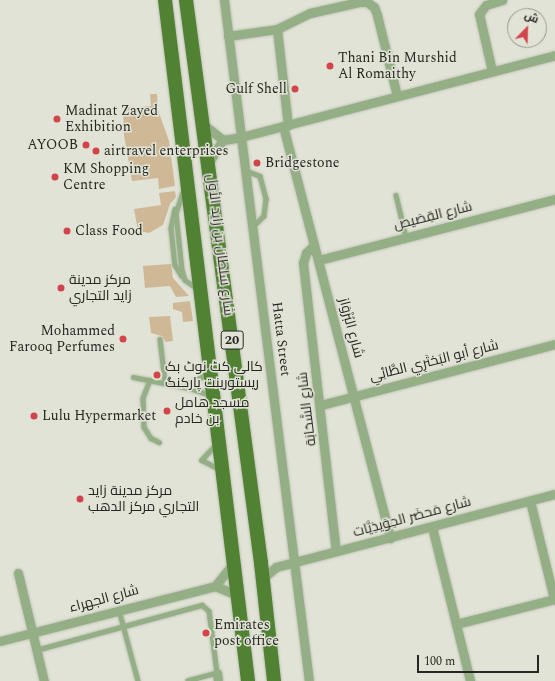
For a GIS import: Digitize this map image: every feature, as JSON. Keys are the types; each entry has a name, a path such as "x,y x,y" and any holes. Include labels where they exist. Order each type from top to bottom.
{"main road":[{"name":"شارع سلطان بن زايد الأول","path":"165,0 186,186 248,681"},
{"name":"شارع سلطان بن زايد الأول","path":"186,0 209,162 263,578 274,681"}],"street":[{"name":"Hatta Street","path":"224,0 309,681"},
{"path":"492,70 479,14 486,5 502,0"},
{"path":"228,36 278,29 310,13 359,2 371,4 377,14 397,96"},
{"name":"شارع البُرْوَاز","path":"278,29 286,125 314,245 390,538"},
{"path":"204,125 223,140 241,137 492,70 555,55"},
{"path":"209,162 223,140"},
{"name":"شارع القِصَيص","path":"319,260 555,199"},
{"name":"شارع السَّحَابَة","path":"314,245 306,254 303,263 321,405 336,551"},
{"name":"شارع أبو البَختَرِي الطَّائِي","path":"321,405 555,344"},
{"name":"شارع مَحضَر الحِوَيذِيَّات","path":"263,578 276,567 555,494"},
{"path":"456,624 555,599 530,501"},
{"path":"432,527 470,681"},
{"name":"شارع مَحضَر الحِوَيذِيَّات","path":"261,563 276,567"},
{"path":"233,564 215,586 237,595"},
{"path":"18,573 44,681"},
{"name":"شارع الجهراء","path":"0,641 119,608 215,586"}],"lane":[{"path":"245,170 260,176 266,199 264,216 253,227"},
{"path":"186,186 177,206 176,220 184,277 189,284 199,288"},
{"path":"396,195 406,237"},
{"path":"160,339 165,382"},
{"path":"183,386 198,381 210,372"},
{"path":"134,377 183,386 212,396"},
{"path":"150,380 144,398 144,427 148,435 159,442"},
{"path":"36,650 199,605 205,606 210,615 217,677 188,681"},
{"path":"119,608 138,681"}],"shaded area":[{"path":"150,94 157,94 158,110 169,141 175,186 159,189 158,178 132,181 124,135 123,108 151,106"},
{"path":"175,191 176,197 170,204 163,225 149,233 138,231 134,209 161,205 159,193"},
{"path":"171,264 173,278 189,296 176,297 170,286 145,288 143,266"},
{"path":"190,301 193,321 183,322 182,312 173,309 173,303"},
{"path":"170,316 173,341 166,342 162,336 151,333 149,317"}],"place":[{"name":"Thani Bin Murshid Al Romaithy","path":"330,66"},
{"name":"Gulf Shell","path":"295,89"},
{"name":"Madinat Zayed Exhibition","path":"57,119"},
{"name":"AYOOB","path":"86,145"},
{"name":"airtravel enterprises","path":"96,151"},
{"name":"Bridgestone","path":"257,163"},
{"name":"KM Shopping Centre","path":"55,177"},
{"name":"Class Food","path":"67,231"},
{"name":"مركز مدينة زايد التجاري","path":"61,288"},
{"name":"Mohammed Farooq Perfumes","path":"123,339"},
{"name":"کالی کٹ نوٹ بک ریستورینت پارکنگ","path":"157,375"},
{"name":"مسجد هامل بن خادم","path":"167,411"},
{"name":"Lulu Hypermarket","path":"34,416"},
{"name":"مركز مدينة زايد التجاري مركز الدهب","path":"80,499"},
{"name":"Emirates post office","path":"206,633"}]}
